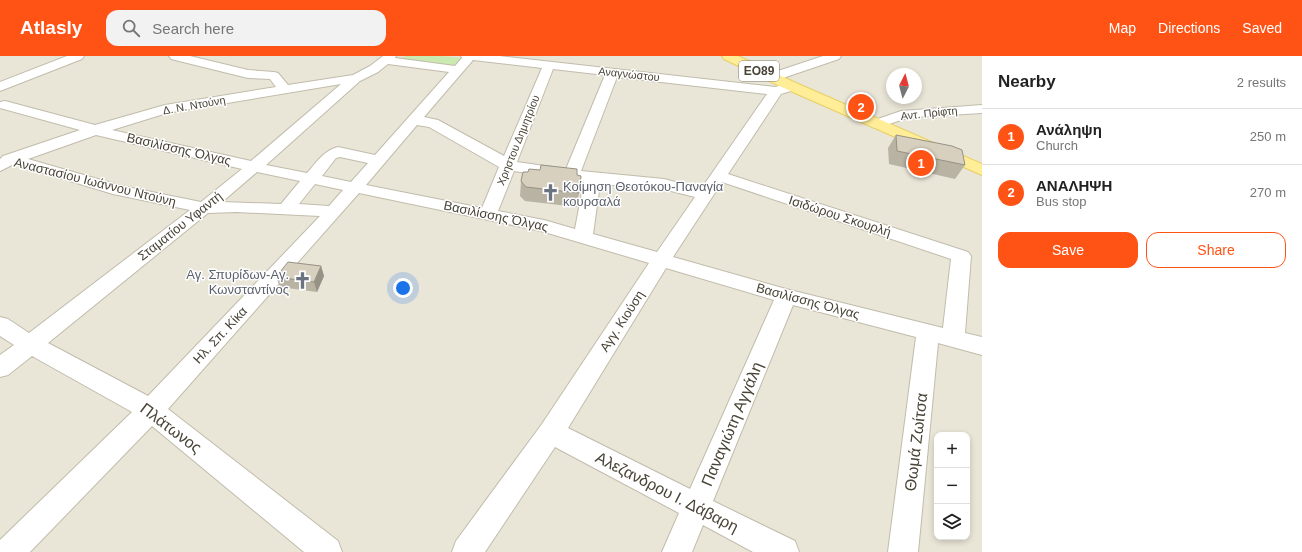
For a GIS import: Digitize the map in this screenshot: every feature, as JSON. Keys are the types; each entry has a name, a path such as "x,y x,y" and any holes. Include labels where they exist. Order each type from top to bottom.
{"main road":[{"name":"ΕΟ89","path":"728,56 780,85 877,124 982,170"}],"street":[{"path":"0,87 78,56"},
{"path":"780,85 835,56"},
{"path":"184,57 248,74 274,76 285,90"},
{"name":"Αναγνώστου","path":"389,57 465,61 557,62 613,72 780,85"},
{"name":"Δ. Ν. Ντούνη","path":"4,162 95,130 165,109 356,78 374,69 389,57"},
{"name":"Ηλ. Σπ. Κίκα","path":"9,552 151,410 334,211 465,61"},
{"name":"Χρηστου Δημητρίου","path":"488,214 508,165 557,62"},
{"path":"572,174 613,72"},
{"name":"Σταματίου Υφαντή","path":"0,368 204,208 254,167 356,78"},
{"name":"Αγγ. Κιούση","path":"467,552 551,432 661,260 780,85"},
{"name":"Βασιλίσσης Όλγας","path":"5,105 95,130 254,167 355,186 544,226 583,236 786,296 982,346"},
{"name":"Αντ. Πρίφτη","path":"877,124 901,115 982,109"},
{"path":"413,120 433,123 508,165 593,178 664,184 705,195"},
{"path":"286,209 331,155 338,152 378,160"},
{"name":"Αναστασίου Ιωάννου Ντούνη","path":"4,162 119,190 204,208 236,207 334,211"},
{"name":"Ισιδώρου Σκουρλή","path":"719,176 961,256 953,338"},
{"path":"583,236 593,178"},
{"name":"Παναγιώτη Αγγάλη","path":"677,552 786,296"},
{"name":"Πλάτωνος","path":"0,325 30,344 151,410 327,552"},
{"name":"Θωμά Ζωίτσα","path":"903,552 928,332"},
{"name":"Αλεζανδρου Ι. Δάβαρη","path":"551,432 784,552"}],"shaded area":[{"path":"0,56 982,56 982,552 0,552"}],"green space":[{"path":"405,56 441,56 462,58 452,67 401,59"}],"building":[{"path":"896,135 952,146 962,150 965,165 897,151"},
{"path":"541,165 577,169 577,175 581,176 579,193 526,187 521,181 523,172 528,172 529,169 540,170"},
{"path":"288,262 321,266 314,282 276,277"}],"place":[{"name":"ΑΝΑΛΗΨΗ","path":"861,107"},
{"name":"Ανάληψη","path":"921,163"},
{"name":"Κοίμηση Θεοτόκου-Παναγία κουρσαλά","path":"550,193"},
{"name":"Αγ. Σπυρίδων-Αγ. Κωνσταντίνος","path":"302,281"}]}
